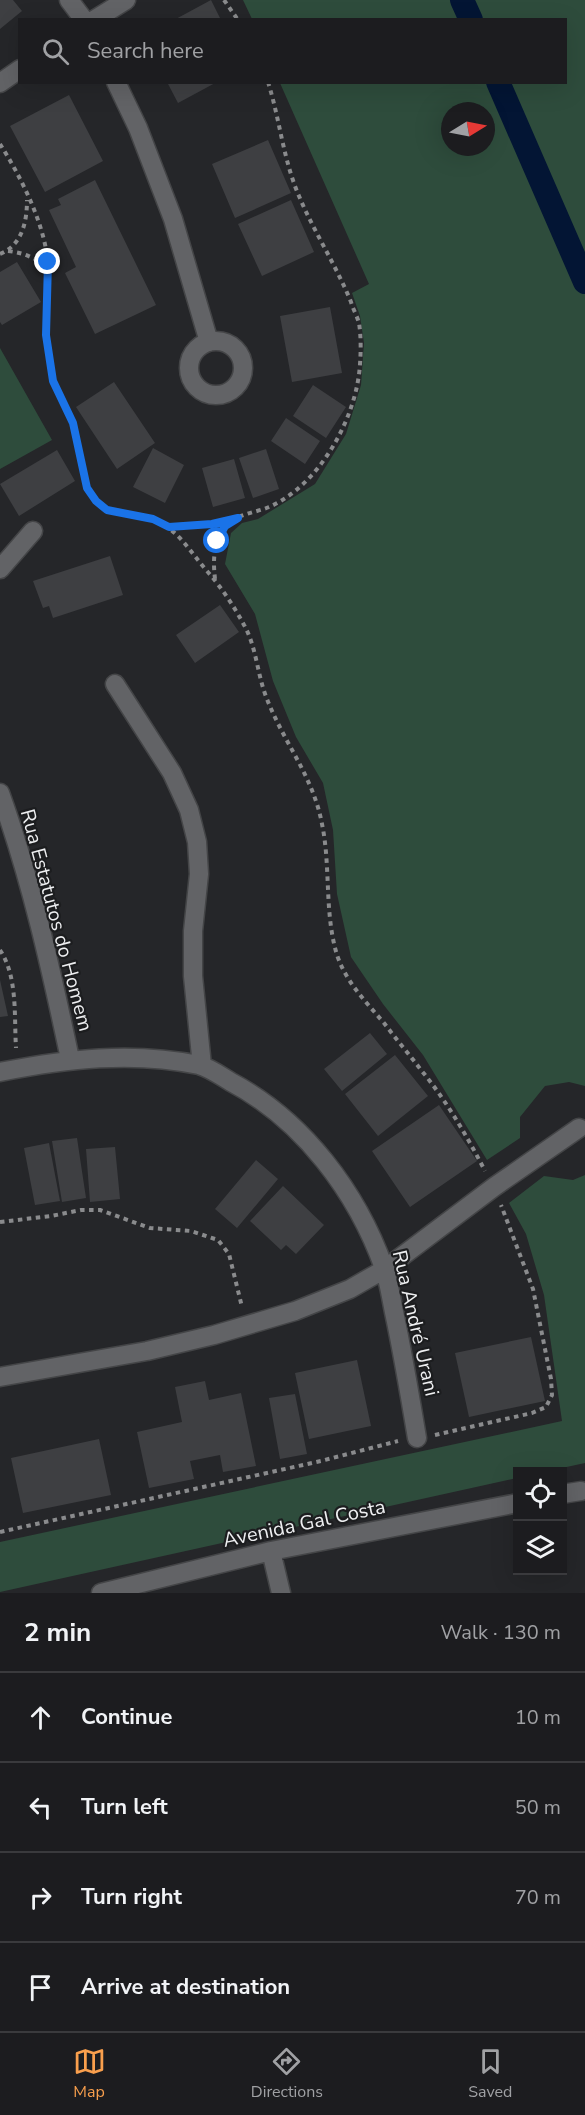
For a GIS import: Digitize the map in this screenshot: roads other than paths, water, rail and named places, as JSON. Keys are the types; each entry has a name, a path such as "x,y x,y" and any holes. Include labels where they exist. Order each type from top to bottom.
{"street":[{"path":"69,0 82,18"},
{"path":"97,18 126,0"},
{"path":"0,83 18,70"},
{"path":"117,84 138,128 173,219 209,342"},
{"path":"0,569 33,531"},
{"path":"115,684 172,773 189,810 197,842 199,874 193,931 193,976 202,1066"},
{"name":"Rua Estatutos do Homem","path":"0,793 21,851 51,967 69,1059"},
{"name":"Rua André Urani","path":"9,1070 69,1059 128,1057 202,1066 242,1087 288,1120 330,1167 362,1216 385,1269 402,1346 417,1438"},
{"path":"0,1377 147,1351 247,1326 296,1311 350,1289 385,1269 494,1187 579,1128"},
{"path":"567,1493 581,1491"},
{"name":"Avenida Gal Costa","path":"101,1593 271,1551 513,1504"},
{"path":"271,1551 281,1593"}],"waterway":[{"path":"462,0 470,18"},
{"path":"499,84 585,282"}]}
